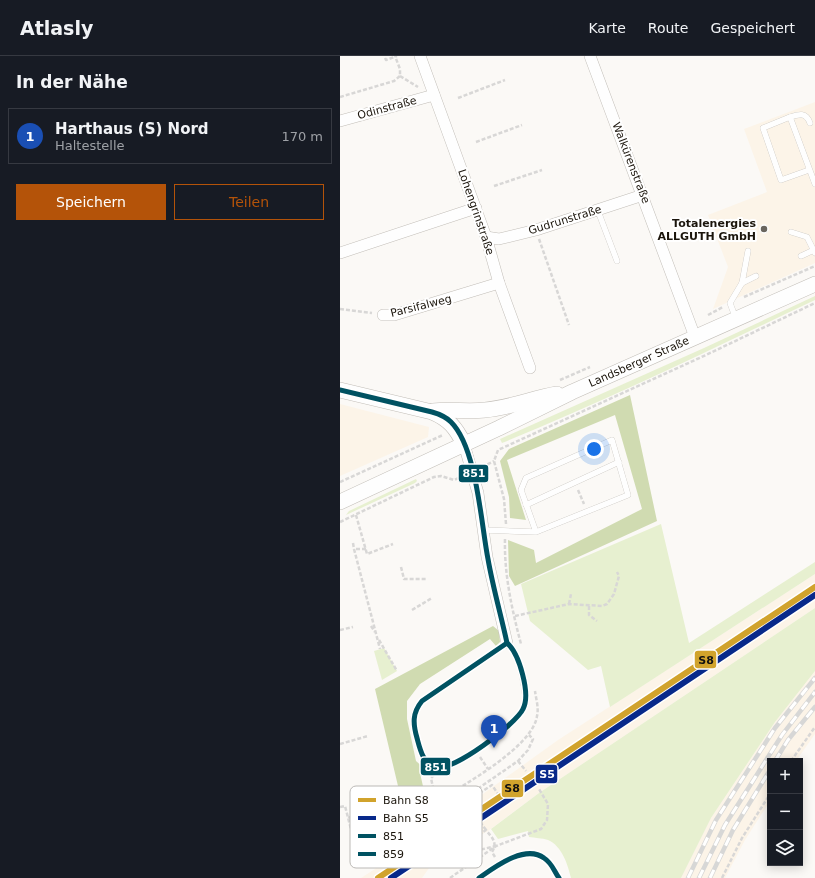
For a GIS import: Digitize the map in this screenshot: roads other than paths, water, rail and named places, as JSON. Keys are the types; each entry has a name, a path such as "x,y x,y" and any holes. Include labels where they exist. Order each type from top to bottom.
{"main road":[{"name":"Landsberger Straße","path":"340,502 572,392 693,331 736,319 815,284"},
{"path":"340,390 443,416 453,424 464,444"},
{"path":"432,412 484,410 510,406 538,397 572,392"}],"street":[{"name":"Lohengrinstraße","path":"420,56 476,208 499,283 530,368"},
{"name":"Walkürenstraße","path":"590,56 693,331"},
{"name":"Odinstraße","path":"340,121 434,95"},
{"name":"Gudrunstraße","path":"486,237 499,239 536,230 598,211 643,195"},
{"path":"340,253 476,208"},
{"name":"Parsifalweg","path":"383,315 394,315 499,283"},
{"path":"464,444 476,488 484,530 487,557 507,643"}],"lane":[{"path":"809,170 781,180 762,128 798,114 804,114 808,117 810,123"},
{"path":"790,117 815,184"},
{"path":"598,211 617,261"},
{"path":"791,232 807,237 814,251 801,256"},
{"path":"811,244 815,238"},
{"path":"736,319 730,304 742,283 748,251"},
{"path":"742,283 756,276"},
{"path":"484,530 536,532 628,495 612,440 526,478 521,490 536,532"},
{"path":"526,505 618,462"},
{"path":"507,643 514,650 521,675 525,704 518,718 475,750 449,766 440,769 428,764 422,754 414,726 413,717 415,708 422,701 507,643"},
{"path":"478,878 509,859 527,854 541,856 551,864 559,878"}],"railway":[{"path":"688,878 716,820 775,728 815,678"},
{"path":"699,878 725,825 782,735 815,692"},
{"path":"777,758 788,740 815,707"},
{"path":"710,878 733,830 767,775"}],"rail line":[{"name":"S8","path":"482,809 815,587"},
{"name":"S5","path":"482,817 815,595"},
{"name":"S8","path":"378,878 393,868"},
{"name":"S5","path":"391,878 406,868"}],"place":[{"name":"Totalenergies ALLGUTH GmbH","path":"764,229"},
{"name":"Harthaus (S) Nord","path":"494,748"}]}
